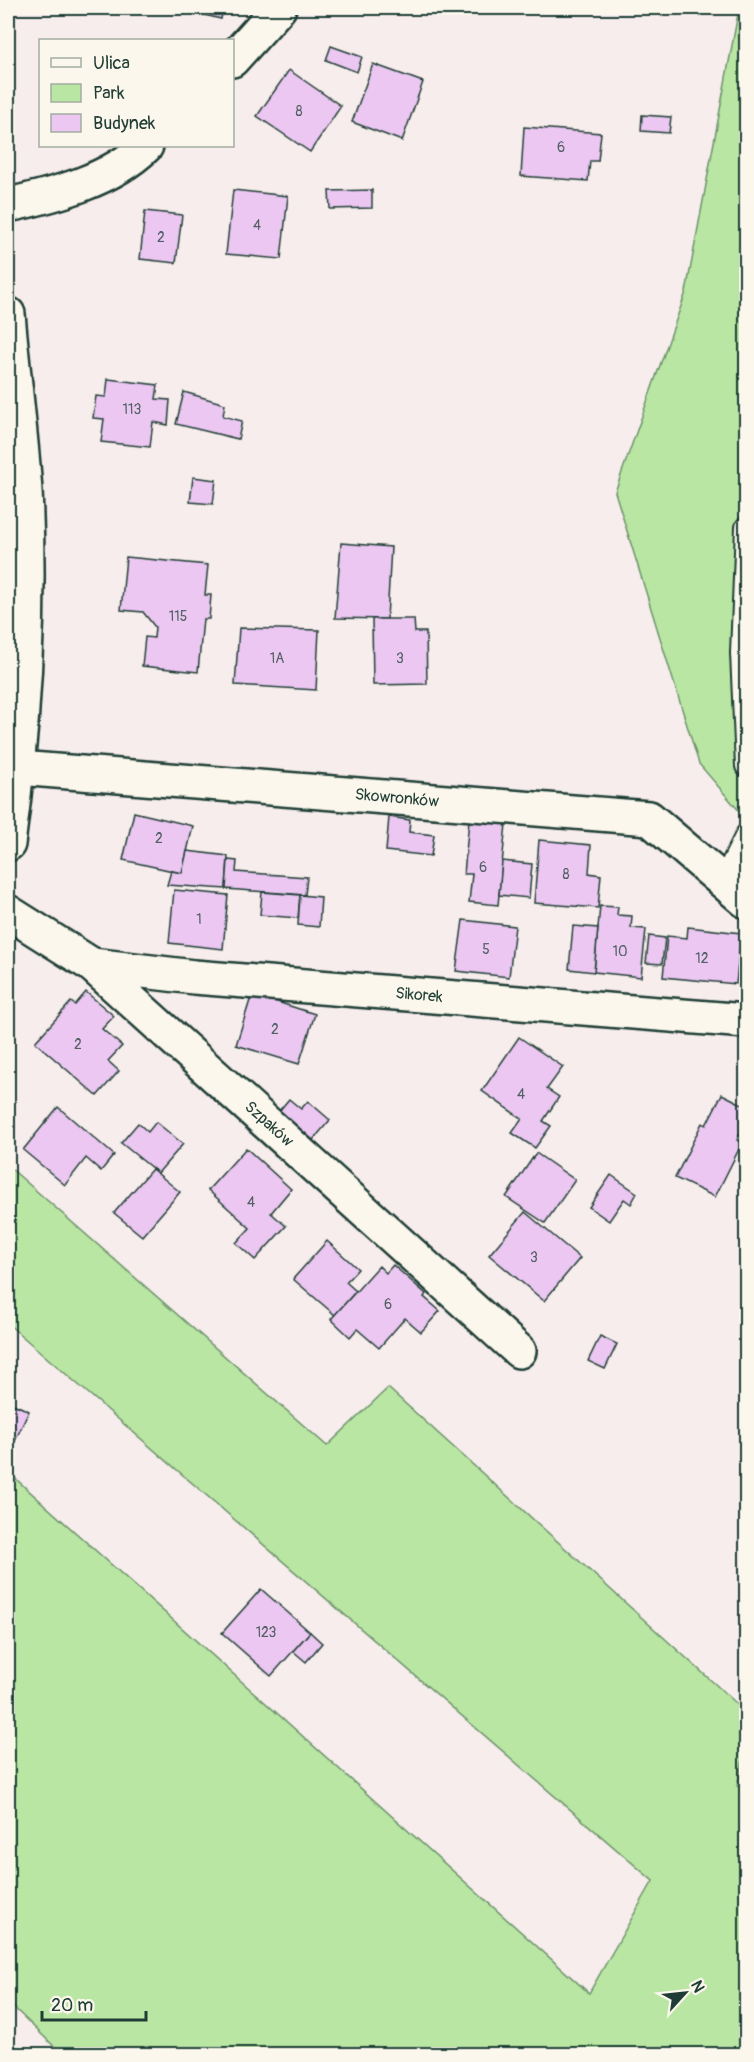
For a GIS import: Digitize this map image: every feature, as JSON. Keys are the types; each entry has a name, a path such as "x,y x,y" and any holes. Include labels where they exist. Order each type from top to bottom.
{"street":[{"path":"234,58 279,8"},
{"path":"8,205 65,192 135,157 145,147"},
{"path":"8,314 24,490 17,677 18,768 8,844"},
{"name":"Skowronków","path":"18,768 649,818 735,891"},
{"name":"Szpaków","path":"8,912 92,965 519,1351"},
{"name":"Sikorek","path":"92,965 194,976 747,1021"}],"lane":[{"path":"747,527 741,653 747,766"},
{"path":"735,891 747,835"}],"green space":[{"path":"739,8 746,8 746,819 699,764 615,492 686,292"},
{"path":"8,1166 327,1446 388,1388 746,1712 746,1747 737,1786 746,1792 746,2054 62,2054 8,2002 8,1472 589,1993 653,1881 8,1324"}],"building":[{"path":"176,8 223,8 221,19"},
{"path":"331,46 362,57 357,72 326,60"},
{"path":"373,64 423,82 402,141 352,122"},
{"path":"289,70 341,106 310,152 257,116"},
{"path":"642,115 671,117 669,133 641,131"},
{"path":"524,127 601,133 598,161 590,161 588,181 521,176"},
{"path":"233,190 288,196 281,259 226,254"},
{"path":"372,190 372,208 330,209 329,191"},
{"path":"145,211 182,215 176,263 140,259"},
{"path":"108,379 158,385 156,399 170,400 168,425 153,422 150,447 101,442 104,419 93,418 96,396 106,397"},
{"path":"184,392 225,404 223,416 242,421 238,439 176,424"},
{"path":"193,477 216,480 213,504 190,502"},
{"path":"341,543 391,547 387,619 335,618"},
{"path":"126,557 208,565 205,595 211,595 209,619 203,619 198,672 142,666 145,637 154,638 155,627 143,612 121,610"},
{"path":"372,619 414,619 415,632 426,632 427,684 373,685"},
{"path":"239,628 319,630 316,690 235,685"},
{"path":"134,812 193,826 182,873 123,860"},
{"path":"389,817 410,820 409,832 434,835 431,856 386,851"},
{"path":"469,820 506,824 498,905 469,902 472,874 464,874"},
{"path":"539,840 591,845 589,873 601,875 598,908 534,903"},
{"path":"187,851 228,856 226,889 167,885 171,871 182,873"},
{"path":"228,860 237,861 236,872 307,877 305,895 226,889"},
{"path":"502,861 532,864 529,898 499,895"},
{"path":"174,890 228,895 223,949 169,943"},
{"path":"262,892 300,895 298,918 260,915"},
{"path":"300,895 321,897 319,927 298,925"},
{"path":"600,906 618,907 617,915 632,916 631,928 646,929 641,977 594,972"},
{"path":"463,920 515,926 509,977 456,971"},
{"path":"573,926 598,928 594,972 569,969"},
{"path":"688,927 741,933 736,984 663,977 667,936 687,938"},
{"path":"649,936 665,938 662,964 646,963"},
{"path":"86,992 114,1016 102,1029 122,1046 108,1061 119,1071 97,1096 35,1042 71,1002 75,1005"},
{"path":"252,994 315,1014 299,1064 236,1045"},
{"path":"519,1037 563,1067 547,1089 559,1097 543,1121 551,1126 535,1148 512,1133 522,1119 482,1091"},
{"path":"722,1094 746,1106 746,1121 737,1140 742,1143 715,1197 675,1178 702,1123 706,1125"},
{"path":"289,1099 301,1109 308,1101 330,1120 313,1140 279,1111"},
{"path":"58,1107 114,1155 101,1171 86,1158 65,1185 23,1150"},
{"path":"156,1122 183,1144 158,1173 121,1143 138,1123 148,1132"},
{"path":"246,1148 291,1189 271,1213 286,1226 255,1260 236,1243 250,1228 208,1190"},
{"path":"536,1153 575,1180 545,1223 506,1197"},
{"path":"152,1169 180,1192 142,1236 114,1213"},
{"path":"611,1175 637,1193 631,1204 624,1199 609,1221 589,1207"},
{"path":"525,1212 580,1258 544,1301 489,1255"},
{"path":"327,1241 358,1269 346,1282 356,1291 335,1315 293,1279"},
{"path":"393,1265 426,1294 424,1297 440,1311 421,1332 405,1318 379,1348 357,1329 350,1337 331,1319 379,1266 386,1273"},
{"path":"600,1336 617,1344 605,1369 588,1361"},
{"path":"11,1403 29,1411 15,1441 8,1437 8,1411"},
{"path":"261,1589 310,1632 271,1676 222,1633"},
{"path":"310,1632 322,1643 306,1662 293,1651"}]}
